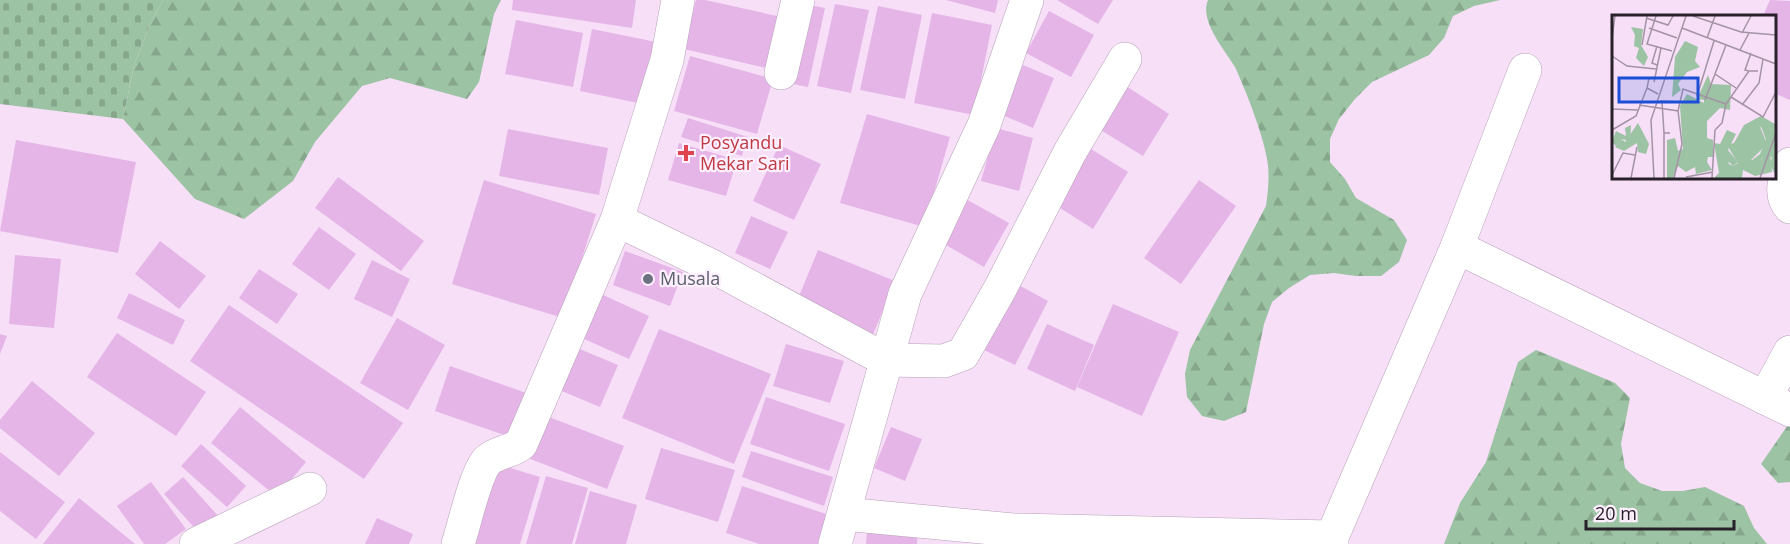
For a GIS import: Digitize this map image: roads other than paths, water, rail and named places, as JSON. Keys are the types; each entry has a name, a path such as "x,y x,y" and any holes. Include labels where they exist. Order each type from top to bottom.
{"street":[{"path":"458,544 480,472 490,458 521,444 617,220 667,60 678,0"},
{"path":"781,73 798,0"},
{"path":"1027,0 984,125 905,294 839,529 982,536 1038,531 1332,540 1457,247 1525,70"},
{"path":"617,220 708,264 886,360 944,361 954,359 963,354 1000,289 1070,152 1125,59"},
{"path":"1790,164 1785,175 1783,192 1785,201 1790,207"},
{"path":"1457,247 1777,404 1790,352"},
{"path":"196,544 309,489"}],"place":[{"name":"Posyandu Mekar Sari","path":"686,153"},
{"name":"Musala","path":"648,279"}]}
